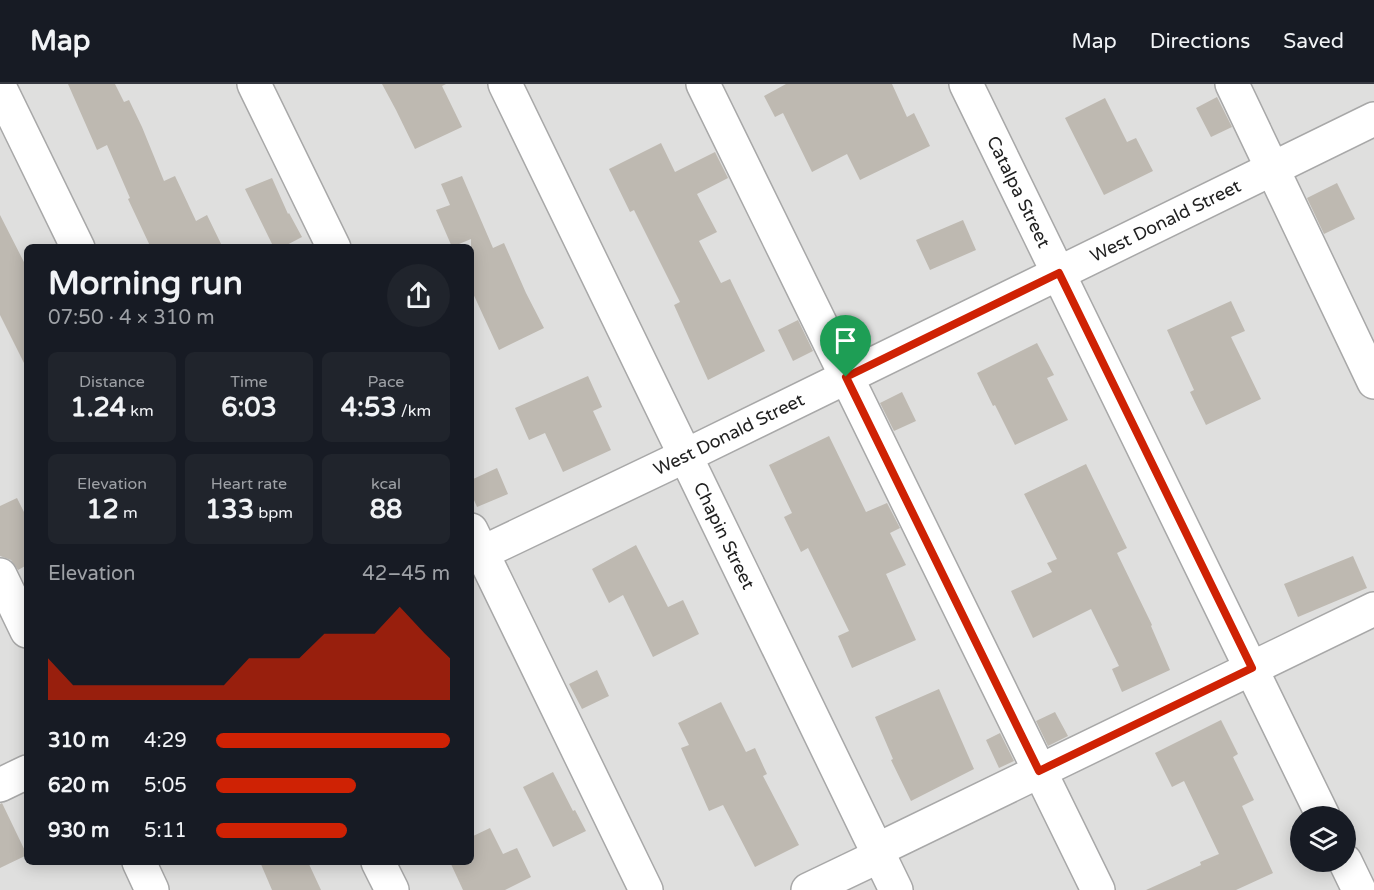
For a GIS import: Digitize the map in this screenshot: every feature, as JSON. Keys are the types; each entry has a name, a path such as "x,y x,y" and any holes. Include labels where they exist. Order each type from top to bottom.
{"street":[{"path":"254,84 332,244"},
{"name":"Chapin Street","path":"505,84 896,890"},
{"path":"704,84 1098,890"},
{"name":"Catalpa Street","path":"966,84 1318,806"},
{"path":"1232,84 1374,382"},
{"path":"0,88 76,244"},
{"name":"West Donald Street","path":"475,547 685,456 1374,119"},
{"path":"475,547 646,890"},
{"path":"0,575 24,625"},
{"path":"808,890 1039,771 1374,609"},
{"path":"0,785 24,773"},
{"path":"140,865 152,890"},
{"path":"380,865 392,890"},
{"path":"1350,872 1359,890"}],"shaded area":[{"path":"0,84 1374,84 1374,890 0,890"}],"building":[{"path":"68,84 115,84 124,102 129,100 164,181 175,176 196,221 207,215 221,244 149,244 128,199 130,198 107,145 97,150"},
{"path":"382,84 446,84 442,86 462,127 415,149"},
{"path":"786,84 892,84 907,117 914,113 930,146 860,180 847,154 812,172 783,113 775,117 764,96"},
{"path":"1217,97 1232,127 1211,137 1196,108"},
{"path":"1105,98 1127,142 1136,138 1153,171 1104,195 1065,118"},
{"path":"661,143 675,172 715,152 728,178 697,194 717,232 699,241 721,283 730,279 765,351 708,380 674,305 680,302 634,210 630,212 609,169"},
{"path":"462,176 493,248 504,243 544,328 499,350 474,296 474,244 471,244 471,239 459,244 451,244 436,210 450,205 441,184"},
{"path":"272,178 288,214 302,237 289,244 272,244 245,189"},
{"path":"1337,183 1355,219 1324,234 1307,198"},
{"path":"0,215 24,262 24,363 0,315"},
{"path":"963,220 976,250 930,270 916,240"},
{"path":"1231,301 1245,331 1231,337 1261,399 1206,425 1190,392 1194,390 1167,330"},
{"path":"798,320 813,351 793,361 778,330"},
{"path":"1037,343 1054,375 1047,378 1068,420 1015,445 977,373"},
{"path":"588,376 602,407 593,411 611,450 563,472 545,433 529,440 515,408"},
{"path":"902,392 916,421 894,431 880,403"},
{"path":"829,436 866,512 887,503 900,528 890,533 906,565 886,574 916,640 852,668 838,636 849,631 808,548 801,552 784,517 792,513 769,465"},
{"path":"1086,464 1127,548 1117,553 1152,625 1170,670 1122,692 1112,669 1119,666 1091,609 1033,638 1011,591 1052,572 1047,563 1057,559 1024,494"},
{"path":"497,468 508,494 477,507 474,500 474,479"},
{"path":"17,498 24,512 24,567 18,570 11,560 0,556 0,506"},
{"path":"636,545 668,607 683,600 699,634 653,657 623,595 609,603 592,569"},
{"path":"1353,556 1367,588 1298,617 1284,584"},
{"path":"597,670 609,696 582,709 569,684"},
{"path":"939,689 974,769 911,801 891,760 893,759 875,717"},
{"path":"721,702 746,752 755,748 767,774 763,776 799,845 755,867 723,805 709,811 681,748 689,745 678,723"},
{"path":"1055,712 1068,736 1048,746 1036,721"},
{"path":"1221,720 1238,754 1233,757 1254,800 1242,806 1273,873 1236,890 1146,890 1201,865 1200,862 1219,854 1184,781 1172,787 1155,753"},
{"path":"1000,733 1014,761 999,768 986,740"},
{"path":"553,772 586,831 553,847 523,787"},
{"path":"2,803 24,849 24,856 0,868 0,804"},
{"path":"490,828 503,854 517,848 531,877 505,890 463,890 451,865 474,865 474,836"},
{"path":"261,865 309,865 321,890 272,890"}],"route":[{"path":"1059,273 1252,668 1039,771 846,377 1059,273"}]}
